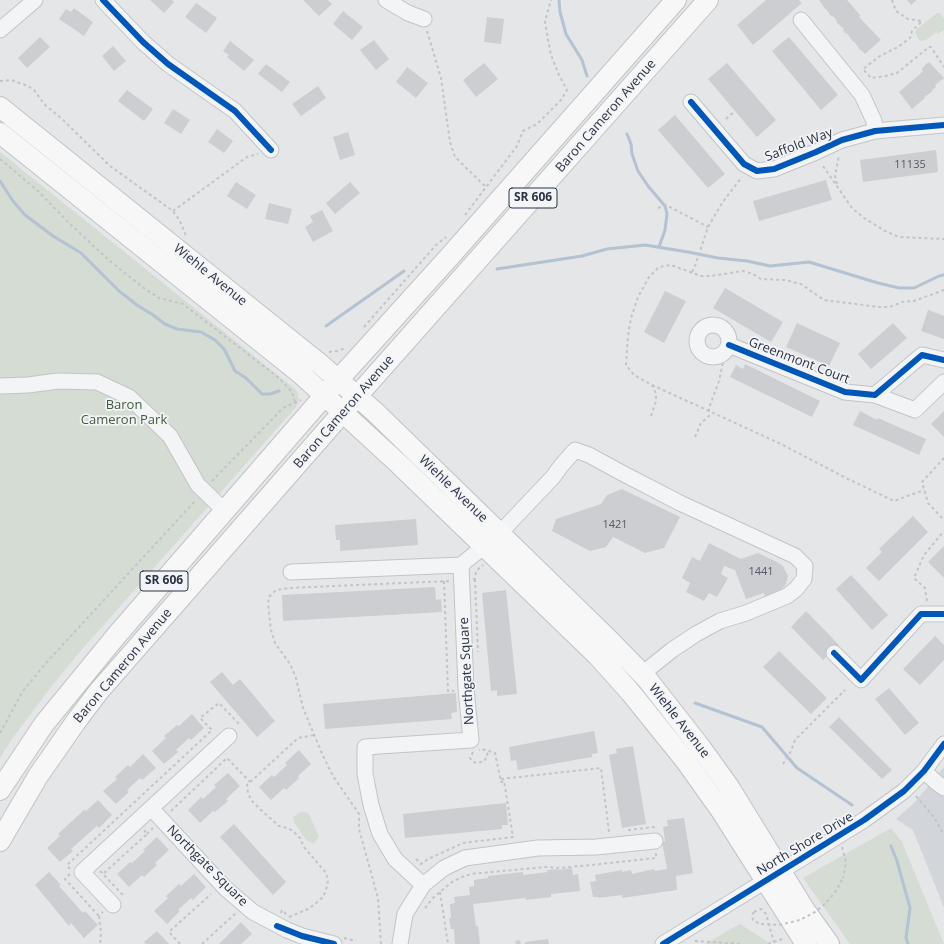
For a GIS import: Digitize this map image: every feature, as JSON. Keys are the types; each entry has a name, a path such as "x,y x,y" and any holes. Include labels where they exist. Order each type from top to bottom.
{"main road":[{"name":"Baron Cameron Avenue","path":"0,790 27,748 63,700 338,380 451,255 676,0"},
{"name":"Baron Cameron Avenue","path":"0,841 38,776 99,692 357,396 708,0"},
{"name":"Wiehle Avenue","path":"0,107 267,321 357,396 489,548 609,640 642,674 684,724 747,814 773,876 797,940"},
{"name":"Wiehle Avenue","path":"0,133 301,374 489,548 596,655 656,722 773,876 804,909 829,944"}],"street":[{"path":"0,30 35,0"},
{"path":"103,0 143,42 168,64 235,111 271,150"},
{"path":"386,0 408,13 424,20"},
{"path":"801,20 862,95 874,121 875,131"},
{"name":"Saffold Way","path":"691,102 744,164 757,171 774,169 842,140 875,131 944,125"},
{"name":"Greenmont Court","path":"726,348 845,392 875,395 915,410 944,382"},
{"path":"875,395 922,355 944,360"},
{"path":"0,386 28,385 58,381 97,382 129,397 170,436 198,485 225,511"},
{"path":"291,572 443,566 461,573 489,548 553,477 575,450 590,455 680,503 795,556 805,566 804,579 796,589 787,596 746,613 720,620 678,646 642,674"},
{"name":"Northgate Square","path":"423,885 395,859 380,834 371,805 365,774 365,747 471,740 466,688 461,573"},
{"path":"834,653 861,680 921,614 937,614"},
{"path":"113,905 82,872 229,736"},
{"name":"North Shore Drive","path":"667,943 864,820 904,791 924,771 944,744"},
{"path":"924,771 944,788"},
{"name":"Northgate Square","path":"151,808 203,866 244,905 257,915 283,922 302,936 334,944"},
{"path":"400,944 405,914 423,885 444,868 465,858 538,848 655,842"}],"path":[{"path":"461,220 517,146 523,131 538,124 561,100 567,90 554,62 547,34 545,21 550,0"},
{"path":"892,0 896,12 908,19 922,21 912,31 910,38 898,48 880,56 863,69 871,78 897,73 929,47 931,47 944,67"},
{"path":"424,20 440,78 450,142 455,157 486,187"},
{"path":"0,81 11,80 28,86 34,90 44,104 110,166 173,211 180,221 187,238"},
{"path":"726,119 735,111"},
{"path":"173,211 247,157 271,150"},
{"path":"837,185 836,176 840,150"},
{"path":"0,159 38,191 70,224 110,261 145,289 159,298 183,304 278,378 292,392 295,402"},
{"path":"823,166 852,208 885,232 899,237 944,239"},
{"path":"692,272 708,227 722,202 749,167"},
{"path":"658,208 664,205 708,227"},
{"path":"360,331 435,246 448,234"},
{"path":"924,490 894,501 781,444 652,385 634,375 626,366 628,336 631,318 638,298 650,277 660,267 671,265 701,276 743,271 753,274 761,279 785,280 801,284 824,300 879,307 914,301 944,290"},
{"path":"326,352 337,352 345,348 350,343"},
{"path":"695,437 701,423 709,416 709,411 724,361 726,348"},
{"path":"651,416 656,401 656,394 652,385"},
{"path":"0,733 23,691 41,669 204,491 283,408 304,399"},
{"path":"944,458 922,482 928,503 944,520"},
{"path":"937,614 925,588 914,578 924,555 944,531"},
{"path":"381,944 378,898 359,829 359,814 333,776 323,756 303,708 296,678 290,664 275,643 271,630 268,604 269,597 276,590 289,588 444,581 461,573 475,579 476,571 489,548"},
{"path":"443,566 448,691 457,690"},
{"path":"783,764 791,751 795,740 845,690"},
{"path":"283,922 308,909 323,897 328,881 326,873 304,847 300,838 293,831 279,826 251,800 248,793 248,785 298,738 314,735"},
{"path":"416,859 421,864 428,859 463,843 513,837 504,781 501,782 495,753 486,750 482,749 473,752 470,758 473,762 478,763 484,761 488,756 486,750"},
{"path":"92,883 147,834 227,758 250,782"},
{"path":"914,794 934,818 944,835"},
{"path":"136,822 147,834"},
{"path":"774,942 766,914 761,909 752,914 753,920 760,924 779,925 800,920 815,912 833,896 842,878 846,862 842,846"},
{"path":"440,891 448,944"},
{"path":"180,944 169,932 211,894"},
{"path":"202,944 244,905"},
{"path":"98,915 101,933 100,944"},
{"path":"779,921 782,926"},
{"path":"768,944 797,940"},
{"path":"694,941 741,944"}],"shaded area":[{"path":"944,767 944,908 913,830 896,819 914,803"}],"green space":[{"path":"937,13 940,13 944,19 944,30 938,34 936,32 926,40 920,41 915,33 917,29"},
{"name":"Baron Cameron Park","path":"0,152 295,389 298,393 299,400 296,407 78,654 12,739 0,758"},
{"path":"301,812 309,814 319,837 314,843 307,841 294,822 293,817"},
{"path":"891,828 902,842 944,944 850,944 803,878"},
{"path":"740,924 771,944 705,944"}],"building":[{"path":"150,0 172,0 174,2 164,13"},
{"path":"303,0 328,0 332,4 319,16"},
{"path":"766,0 799,0 802,3 753,45 737,25"},
{"path":"819,0 847,0 860,15 859,17 881,40 865,54 860,50 854,41 853,42 847,33 846,34 843,30 844,29 836,22 837,21 825,9"},
{"path":"907,0 917,0 911,5"},
{"path":"196,3 217,18 206,33 185,17"},
{"path":"74,8 93,22 84,36 59,19 66,9 71,12"},
{"path":"343,11 363,27 352,40 333,24"},
{"path":"487,17 504,19 501,44 484,42"},
{"path":"40,37 50,47 27,68 18,58"},
{"path":"789,37 838,95 821,110 772,51"},
{"path":"374,40 389,59 376,70 360,50"},
{"path":"230,41 254,60 244,71 227,57 229,55 223,51"},
{"path":"113,46 126,61 114,71 102,56"},
{"path":"929,62 944,78 935,85 936,87 932,90 933,91 924,97 925,98 912,109 899,92 923,71 922,69"},
{"path":"484,63 498,79 476,97 463,80"},
{"path":"727,63 776,120 757,137 708,79"},
{"path":"266,64 290,82 282,92 258,74"},
{"path":"407,67 428,83 416,98 396,82"},
{"path":"318,86 326,98 301,116 292,104"},
{"path":"127,90 153,109 144,121 118,101"},
{"path":"173,109 190,120 181,134 164,123"},
{"path":"675,115 725,174 708,188 658,130"},
{"path":"217,129 233,141 224,153 208,142"},
{"path":"348,132 355,155 340,160 333,137"},
{"path":"936,150 938,172 863,182 860,160"},
{"path":"826,180 832,200 759,221 753,201"},
{"path":"236,182 256,195 247,209 227,196"},
{"path":"350,182 360,193 335,214 326,203"},
{"path":"269,203 292,209 288,224 265,219"},
{"path":"322,210 333,231 313,242 305,227 313,222 310,216"},
{"path":"725,288 783,322 771,342 713,308"},
{"path":"665,291 686,301 664,343 644,332"},
{"path":"928,310 944,316 944,339 921,331"},
{"path":"797,323 840,343 829,366 786,347"},
{"path":"893,323 907,338 871,369 858,354"},
{"path":"745,364 820,401 812,417 730,377 736,365 743,369"},
{"path":"860,411 877,420 878,418 926,439 919,455 853,425"},
{"path":"944,411 944,437 931,424"},
{"path":"622,489 680,517 664,548 645,553 613,537 606,547 590,551 552,531 556,519 601,504 607,495"},
{"path":"913,516 928,532 879,581 866,568 882,552 879,549"},
{"path":"416,519 418,545 340,551 340,540 336,540 335,525"},
{"path":"709,543 741,559 758,553 777,562 783,566 788,576 786,584 780,591 765,597 764,593 746,599 735,570 724,566 721,574 728,578 717,597 709,593 704,601 686,592 690,583 682,578 692,557 700,561"},
{"path":"944,546 944,578 928,562"},
{"path":"851,575 888,615 872,630 836,589"},
{"path":"435,587 436,600 441,599 442,612 283,621 282,595"},
{"path":"506,590 517,694 497,696 497,690 491,691 482,593"},
{"path":"806,611 839,645 823,660 791,627"},
{"path":"935,636 944,645 944,660 920,685 903,669"},
{"path":"779,651 827,698 811,714 763,667"},
{"path":"222,672 233,685 240,679 275,721 257,737 210,682"},
{"path":"889,688 919,723 905,735 875,699"},
{"path":"456,693 457,712 451,713 452,719 325,729 323,704"},
{"path":"192,714 204,728 191,740 189,738 176,750 178,752 164,764 152,751 166,738 164,736 177,725 179,726"},
{"path":"839,717 892,770 882,779 829,727"},
{"path":"594,731 598,753 592,754 592,757 518,770 516,760 511,761 509,747"},
{"path":"633,746 646,824 622,828 609,755 617,753 616,749"},
{"path":"299,750 311,764 286,790 284,788 271,800 259,787 272,775 274,777 287,765 285,763"},
{"path":"143,754 156,768 142,780 140,778 127,790 129,792 116,804 103,791 117,779 115,777 128,765 130,767"},
{"path":"228,773 240,786 226,799 228,801 215,812 213,811 200,823 188,810 201,797 203,799 216,787 214,785"},
{"path":"98,800 112,815 99,828 97,826 71,849 73,851 60,862 47,848 60,836 58,834 84,810 86,811"},
{"path":"506,803 508,825 502,825 502,829 405,838 403,814"},
{"path":"684,818 693,873 676,876 677,890 622,898 622,895 598,898 593,897 590,882 596,881 595,875 622,870 622,872 631,870 632,874 654,869 655,871 667,869 662,842 665,841 663,827 668,826 667,820"},
{"path":"234,824 286,882 273,895 220,837"},
{"path":"157,837 169,850 155,863 157,865 144,877 142,875 129,887 117,874 145,851 143,850"},
{"path":"572,868 573,875 578,874 580,891 551,894 551,897 526,900 526,898 473,904 480,944 455,944 454,929 451,929 449,918 451,918 450,904 455,903 454,897 470,895 469,887 474,886 474,880 488,878 488,876 523,872 523,875 548,872 547,870"},
{"path":"49,872 61,885 59,886 83,913 85,911 98,925 84,938 71,923 69,926 35,885"},
{"path":"194,874 206,887 193,900 191,898 178,910 180,911 167,924 154,911 168,898 166,896 179,884 181,886"},
{"path":"241,922 252,934 241,944 219,944"},
{"path":"157,931 169,944 146,944 144,942"},
{"path":"548,939 549,944 525,944 525,942"},
{"path":"520,940 521,944 516,944 515,941"}],"waterway":[{"path":"559,0 560,12 566,34 582,60 587,76"},
{"path":"627,134 638,171 648,186 665,206 667,214 665,230 659,247"},
{"path":"0,181 13,201 25,215 53,236 81,253 119,291 137,305 165,324 177,329 201,332 215,340 224,349 235,371 246,378 262,394 270,394 279,391"},
{"path":"497,269 582,256 607,249 645,245 770,266 809,262 899,288 914,288 944,275"},
{"path":"326,326 404,271"},
{"path":"695,703 762,727 797,768 852,805"},
{"path":"891,846 897,861 910,908 906,938 908,944"}],"cycle path":[{"path":"103,0 143,42 168,64 235,111 271,150"},
{"path":"691,102 744,164 757,171 774,169 842,140 875,131 944,125"},
{"path":"729,345 845,392 875,395 922,355 944,360"},
{"path":"834,653 861,680 921,614 944,614"},
{"path":"663,944 864,820 904,791 924,771 944,744"},
{"path":"277,926 302,936 334,944"}]}
